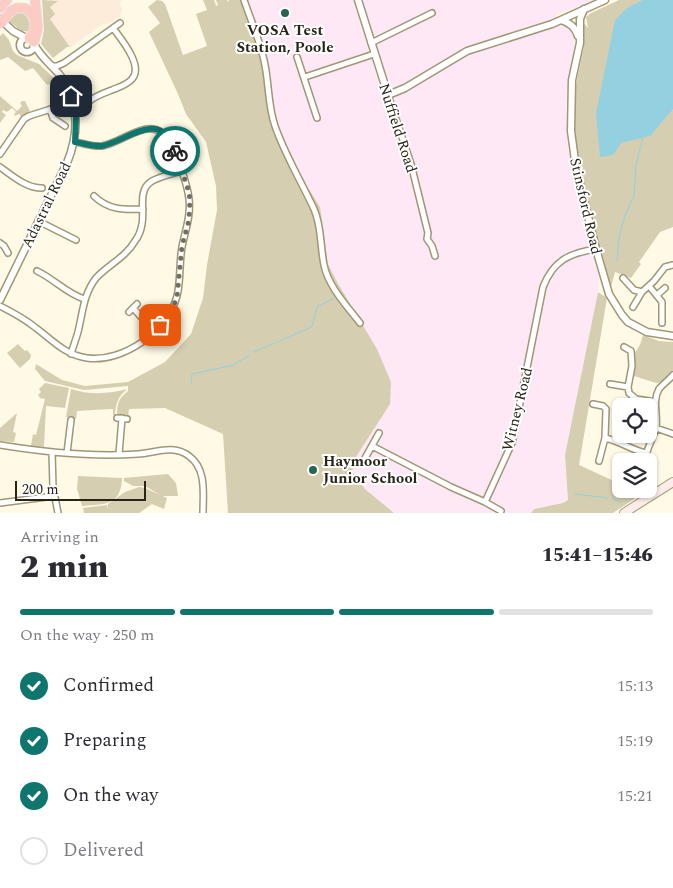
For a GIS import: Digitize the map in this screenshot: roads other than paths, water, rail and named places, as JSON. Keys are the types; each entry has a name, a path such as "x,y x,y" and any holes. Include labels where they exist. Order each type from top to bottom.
{"highway":[{"path":"0,20 5,5 17,0"},
{"path":"31,41 38,31 35,0"},
{"path":"0,24 5,5"},
{"path":"5,5 25,8 33,16 35,27 31,41"}],"main road":[{"path":"624,513 673,482"}],"street":[{"path":"244,0 265,64 274,123 287,156 314,209 320,226 324,266 333,286 360,323"},
{"name":"Nuffield Road","path":"358,0 410,164 428,233 427,239 432,246 435,256"},
{"path":"388,95 405,88 467,51 561,20 605,0"},
{"name":"Stinsford Road","path":"584,9 580,19 580,36 570,106 573,152 596,249 609,294 628,322 647,332 673,336"},
{"path":"371,43 432,13"},
{"name":"Stinsford Road","path":"573,14 580,36"},
{"path":"0,20 13,31 31,41 33,49 29,52"},
{"path":"561,20 570,24 578,36 576,62"},
{"path":"59,74 64,64 120,23"},
{"path":"88,102 126,84 136,74 135,64 113,28"},
{"path":"13,31 20,46"},
{"path":"20,46 22,41 31,41"},
{"name":"Adastral Road","path":"0,300 67,163 75,142 76,126 73,102 59,74 42,57 31,41"},
{"name":"Adastral Road","path":"20,46 23,51 42,57"},
{"path":"305,77 374,54"},
{"path":"297,56 317,118"},
{"path":"51,66 64,64"},
{"path":"1,150 24,119 73,102"},
{"path":"50,109 53,118 65,126"},
{"path":"0,306 29,323 57,346 71,354 87,358 112,357 131,350 154,331 171,312 179,289 182,246 190,209 188,189 172,144 165,134 156,130 144,129 102,146 75,142"},
{"path":"0,167 24,183 42,188"},
{"path":"71,354 78,331 84,299 96,279 135,242 142,223 143,192 151,181 181,171"},
{"path":"94,196 100,202 113,208 125,210 143,209"},
{"path":"38,221 76,240"},
{"path":"0,243 8,253"},
{"name":"Witney Road","path":"485,502 512,443 546,279 550,271 564,259 577,253 596,249"},
{"path":"633,307 642,292 665,267 673,265"},
{"path":"37,271 52,279 69,293 84,299"},
{"path":"623,278 634,290 642,292"},
{"path":"649,286 662,302 662,323"},
{"path":"657,295 665,288"},
{"path":"133,308 154,331"},
{"path":"634,398 629,393 628,388 632,366 631,351 636,346"},
{"path":"624,347 631,351"},
{"path":"656,398 660,387 672,378"},
{"path":"610,384 628,388"},
{"path":"593,404 603,406 606,409 605,438 599,461"},
{"path":"120,454 122,418"},
{"path":"67,453 71,420"},
{"path":"657,428 673,434"},
{"path":"364,460 379,433"},
{"path":"605,438 617,441 633,450 646,453 650,443"},
{"path":"0,445 52,452 137,455 169,449 177,450 190,456 198,467 202,478 203,513"},
{"path":"372,446 502,511"},
{"path":"52,452 54,496 58,513"},
{"path":"0,503 54,496"}],"water":[{"path":"643,0 673,0 673,109 650,136 621,143 613,155 600,157 596,113 615,20 627,8"}],"waterway":[{"path":"617,261 619,238 625,215 634,196 636,165 643,138"},
{"path":"254,352 312,327 317,307 334,298"},
{"path":"191,383 192,374 234,365 249,355"},
{"path":"575,494 608,498"},
{"path":"612,499 621,502"}],"place":[{"name":"VOSA Test Station, Poole","path":"285,13"},
{"name":"Haymoor Junior School","path":"313,470"}]}
